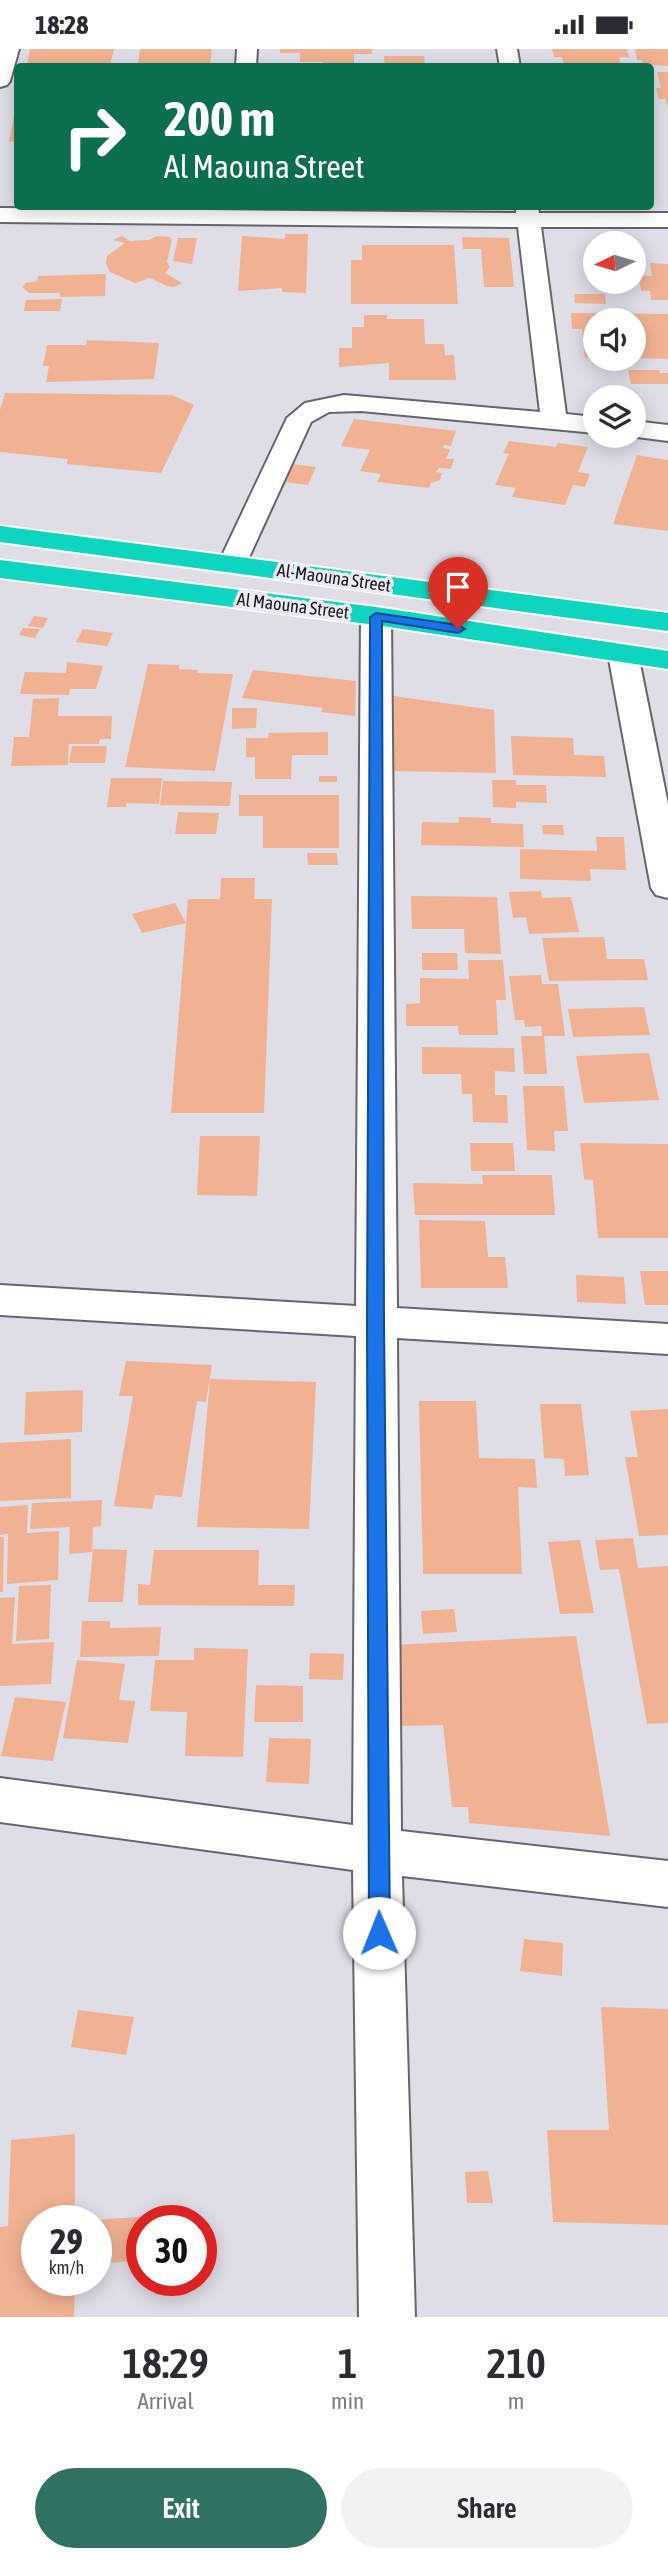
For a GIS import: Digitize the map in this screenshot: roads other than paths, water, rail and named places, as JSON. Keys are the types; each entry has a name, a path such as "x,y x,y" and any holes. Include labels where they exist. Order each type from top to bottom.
{"highway":[{"name":"Al-Maouna Street","path":"0,534 668,622"},
{"name":"Al Maouna Street","path":"0,569 376,617 668,660"}],"street":[{"path":"0,81 9,49"},
{"path":"528,213 554,421"},
{"path":"0,215 528,213 668,219"},
{"path":"232,564 300,418 311,408 334,403 361,403 583,424"},
{"path":"646,430 668,433"},
{"path":"376,617 377,1851 387,2317"},
{"path":"623,654 668,888"},
{"path":"0,1300 668,1339"},
{"path":"0,1800 377,1851 668,1884"}]}
